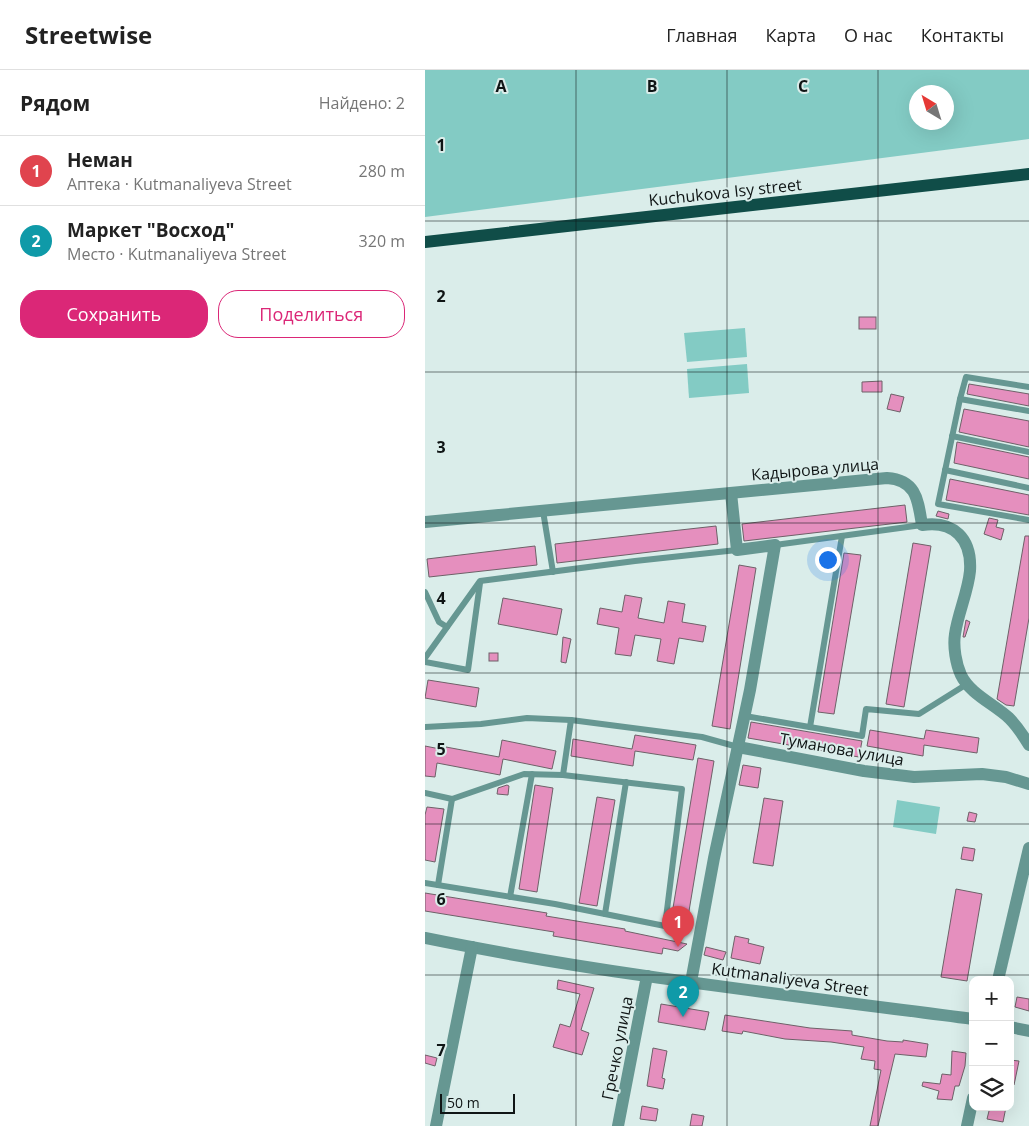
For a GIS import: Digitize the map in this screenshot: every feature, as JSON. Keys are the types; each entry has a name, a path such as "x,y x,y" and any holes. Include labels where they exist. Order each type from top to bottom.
{"main road":[{"name":"Kuchukova Isy street","path":"425,242 1029,174"}],"street":[{"name":"Кадырова улица","path":"425,522 895,479 902,481 917,497 922,525"},
{"path":"691,982 714,858 745,716 775,545 737,550 731,493"},
{"path":"922,525 935,523 955,530 965,542 969,554 970,572 955,636 957,663 961,675 967,684 1008,717 1020,730 1029,745"},
{"name":"Туманова улица","path":"738,747 864,771 914,777 982,774 1006,777 1029,784"},
{"path":"999,976 1029,848"},
{"name":"Kutmanaliyeva Street","path":"425,938 647,976 969,1019"},
{"path":"436,1126 471,947"},
{"name":"Гречко улица","path":"618,1126 647,976"},
{"path":"1014,1028 1029,1031"},
{"path":"967,1126 970,1111"}],"lane":[{"path":"1029,387 966,377 938,504 1029,520"},
{"path":"960,399 1029,411"},
{"path":"952,436 1029,452"},
{"path":"945,470 1029,488"},
{"path":"543,511 553,572"},
{"path":"775,545 922,525"},
{"path":"809,727 842,536"},
{"path":"425,658 480,581 635,560 737,550"},
{"path":"425,662 468,670 480,581"},
{"path":"425,592 439,622 447,627"},
{"path":"745,716 862,736 866,709 919,714 967,684"},
{"path":"425,727 481,724 527,718 571,720 702,737 738,747"},
{"path":"563,775 571,720"},
{"path":"425,793 452,799 524,774 563,775 682,789 665,926 425,883"},
{"path":"510,897 531,774"},
{"path":"605,914 626,782"},
{"path":"438,885 452,799"}],"shaded area":[{"path":"425,70 1029,70 1029,139 425,217"},
{"path":"745,328 747,357 687,362 684,333"},
{"path":"747,364 749,393 689,398 687,369"},
{"path":"897,800 940,807 936,834 893,827"}],"building":[{"path":"859,317 876,317 876,329 859,329"},
{"path":"882,381 882,392 862,392 862,382"},
{"path":"969,384 1029,394 1029,406 967,394"},
{"path":"891,394 904,397 900,412 887,409"},
{"path":"964,409 1029,421 1029,447 959,432"},
{"path":"957,442 1029,457 1029,479 954,463"},
{"path":"950,479 1029,495 1029,515 946,500"},
{"path":"905,505 907,522 744,541 742,524"},
{"path":"938,511 949,514 948,519 936,516"},
{"path":"989,518 998,520 996,527 1004,529 1001,540 984,534"},
{"path":"716,526 718,544 557,563 555,544"},
{"path":"1025,536 1029,536 1029,618 1014,706 1006,705 997,699"},
{"path":"913,543 931,546 904,707 886,704"},
{"path":"535,546 537,565 429,577 427,559"},
{"path":"844,553 861,555 834,714 818,712"},
{"path":"739,565 756,568 730,729 712,726"},
{"path":"625,595 642,598 638,618 664,623 668,601 685,604 682,622 706,626 703,642 679,638 674,664 657,661 661,639 635,635 631,656 615,654 619,628 597,624 600,608 622,612"},
{"path":"503,598 562,609 557,635 498,624"},
{"path":"966,620 970,622 965,637 963,637"},
{"path":"563,637 571,639 566,663 561,662"},
{"path":"489,653 498,653 498,661 489,661"},
{"path":"428,680 479,688 476,707 425,698"},
{"path":"751,722 862,741 859,757 748,738"},
{"path":"870,730 924,739 926,730 979,738 977,753 924,745 923,756 867,746"},
{"path":"635,735 696,745 693,760 635,751 633,766 571,756 573,739 632,749"},
{"path":"502,740 556,751 552,769 503,759 500,775 437,763 435,777 425,776 425,746 445,750 446,747 499,757"},
{"path":"698,758 714,761 686,929 670,926"},
{"path":"743,765 761,768 758,788 739,785"},
{"path":"535,785 553,788 537,892 519,889"},
{"path":"509,786 508,795 497,794 498,788"},
{"path":"597,797 615,800 597,906 579,903"},
{"path":"764,798 783,801 773,866 753,863"},
{"path":"427,807 444,809 435,862 425,860 425,815"},
{"path":"969,812 977,814 975,822 967,821"},
{"path":"963,847 975,849 973,861 961,859"},
{"path":"956,889 982,894 967,981 941,977"},
{"path":"425,893 547,913 546,916 625,929 625,931 687,944 678,951 663,948 662,954 553,936 554,932 425,911"},
{"path":"735,936 749,939 748,943 764,947 760,964 731,958"},
{"path":"706,947 726,952 723,960 704,955"},
{"path":"558,980 594,988 581,1030 589,1033 582,1055 553,1047 560,1024 570,1027 580,994 557,989"},
{"path":"1017,997 1029,999 1029,1011 1015,1007"},
{"path":"661,1004 709,1012 705,1030 658,1022"},
{"path":"725,1015 810,1028 852,1031 852,1035 887,1041 903,1042 903,1040 928,1044 926,1057 895,1054 878,1126 870,1126 881,1070 874,1069 875,1061 861,1059 864,1047 831,1042 785,1039 743,1031 742,1034 722,1031"},
{"path":"653,1048 667,1051 662,1078 665,1079 663,1089 647,1086"},
{"path":"952,1051 966,1053 965,1066 959,1086 955,1086 952,1100 937,1099 939,1091 922,1086 923,1082 940,1084 942,1074 951,1075"},
{"path":"425,1055 437,1058 435,1066 425,1063"},
{"path":"1014,1060 1019,1061 1014,1085"},
{"path":"642,1106 658,1109 656,1121 640,1119"},
{"path":"989,1111 1005,1111 1003,1122 987,1119"},
{"path":"692,1114 704,1116 702,1126 690,1126"}],"place":[{"name":"Неман","path":"678,947"},
{"name":"Маркет \"Восход\"","path":"683,1017"}]}
